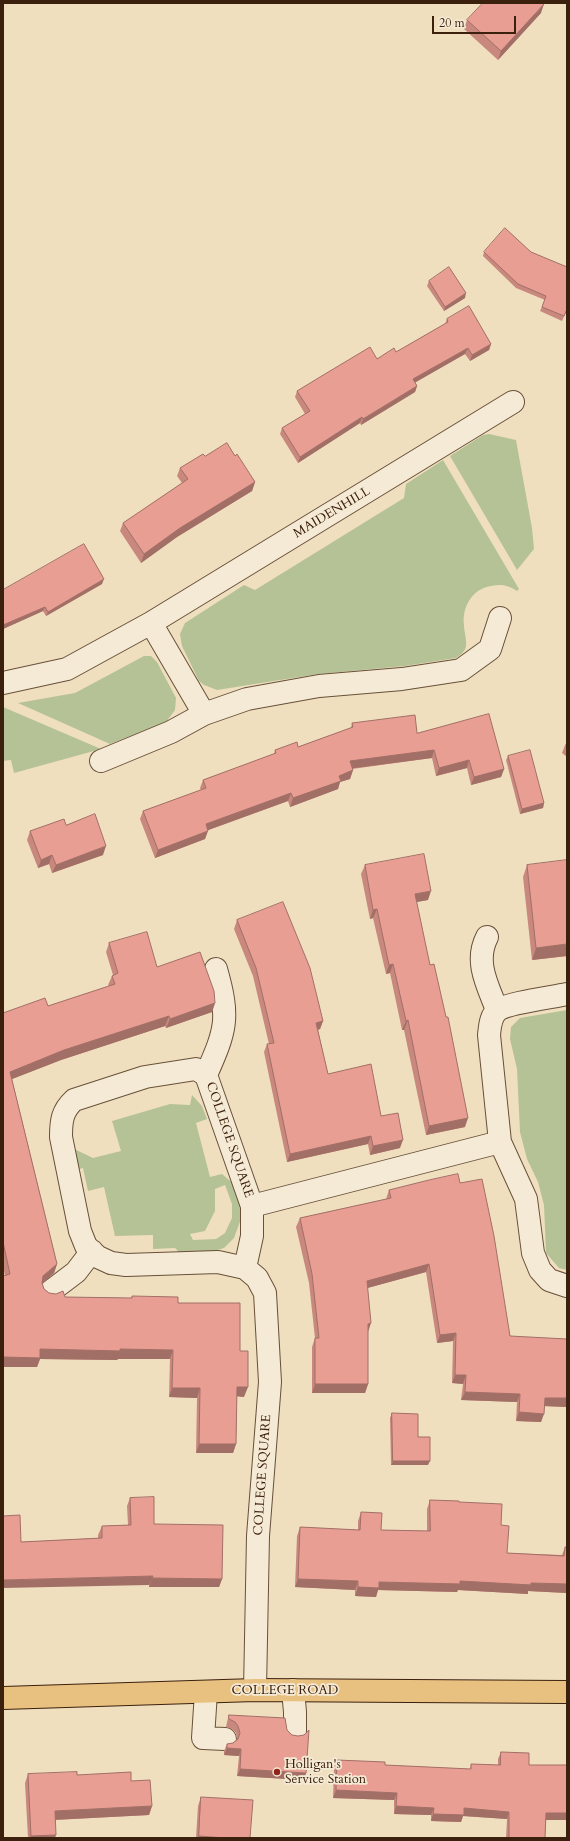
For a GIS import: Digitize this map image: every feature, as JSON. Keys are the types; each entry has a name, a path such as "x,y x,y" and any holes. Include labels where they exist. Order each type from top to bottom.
{"main road":[{"name":"COLLEGE ROAD","path":"3,1698 255,1690 567,1692"}],"street":[{"name":"MAIDENHILL","path":"3,683 68,669 151,624 513,402"},
{"path":"101,761 171,732 204,714 247,699 319,686 402,679 461,670 490,649 500,618"},
{"path":"151,624 204,714"},
{"path":"487,937 481,958 482,972 497,1010"},
{"path":"206,1076 221,1042 226,1019 225,1003 216,969"},
{"path":"567,994 509,1005 497,1010 490,1021 489,1035 500,1142 526,1199 534,1253 540,1270 549,1280 567,1286"},
{"name":"COLLEGE SQUARE","path":"245,1268 252,1236 252,1206 206,1076 196,1070 145,1077 74,1100 65,1108 61,1122 61,1137 80,1231 86,1246 92,1252 98,1257 111,1263 126,1265 218,1262 245,1268 257,1278 265,1294 270,1382 258,1536 255,1690"},
{"name":"COLLEGE SQUARE","path":"252,1206 500,1142"},
{"path":"52,1290 76,1272 92,1252"},
{"path":"293,1690 295,1731"},
{"path":"206,1692 203,1738 225,1739"}],"green space":[{"path":"489,434 516,440 532,528 534,549 517,570 450,456 483,435"},
{"path":"443,460 519,589 517,591 511,587 495,585 484,588 474,595 465,612 464,625 466,646 465,650 461,654 456,658 405,666 318,674 217,690 204,685 199,681 182,646 180,634 185,623 244,585 255,590 404,498 406,484"},
{"path":"144,656 151,656 157,662 176,698 175,710 166,722 110,744 18,703 75,693"},
{"path":"3,707 101,749 14,773 11,760 3,761"},
{"path":"567,1010 567,1270 559,1268 546,1253 544,1205 538,1182 527,1159 520,1132 517,1069 510,1039 511,1027 520,1018"},
{"path":"192,1095 202,1106 207,1119 196,1123 210,1177 222,1174 235,1185 244,1211 234,1238 224,1248 208,1253 182,1255 175,1248 153,1249 153,1235 115,1236 104,1187 88,1191 83,1168 76,1170 70,1147 93,1158 121,1151 112,1121 170,1104 190,1105","holes":["225,1185 232,1204 232,1218 225,1233 216,1239 193,1240 190,1234 205,1231 215,1211 215,1189"]}],"building":[{"path":"483,3 544,4 501,51 467,20"},
{"path":"505,228 531,252 567,267 567,309 564,316 542,307 546,296 518,284 484,252"},
{"path":"449,267 466,293 445,307 429,281"},
{"path":"469,306 491,344 472,355 468,348 413,379 417,386 363,419 362,417 300,457 282,428 310,411 297,391 370,347 377,359 394,348 396,352 448,322 447,319"},
{"path":"227,443 235,456 237,454 255,482 180,528 144,554 123,523 188,479 180,468 203,454 205,456"},
{"path":"84,544 104,579 48,612 45,607 3,625 3,590"},
{"path":"489,714 504,769 474,777 469,760 439,768 434,750 350,761 353,770 339,776 341,781 293,798 291,793 206,824 208,831 158,850 143,811 206,788 203,780 276,753 275,750 297,742 298,747 353,727 352,723 415,715 417,733"},
{"path":"530,750 544,803 522,809 508,756"},
{"path":"95,814 106,846 56,865 52,855 41,860 30,831 64,819 66,825"},
{"path":"424,854 431,891 415,894 430,965 434,964 446,1017 448,1017 468,1118 429,1126 408,1020 406,1021 393,964 389,965 377,909 373,910 365,865"},
{"path":"567,860 567,944 536,948 527,865"},
{"path":"283,902 310,968 323,1021 316,1023 328,1074 371,1064 381,1116 398,1113 403,1140 373,1146 371,1136 290,1154 267,1044 274,1043 256,968 237,920"},
{"path":"147,932 157,967 200,952 214,991 215,1003 170,1019 169,1016 64,1050 10,1072 57,1264 43,1276 42,1283 44,1289 49,1293 56,1294 63,1291 65,1297 178,1297 178,1303 240,1303 240,1351 248,1351 248,1387 237,1387 236,1444 199,1444 200,1388 172,1388 173,1350 120,1349 120,1351 40,1349 40,1358 3,1357 3,1276 10,1274 3,1242 3,1013 45,998 48,1006 115,984 112,976 118,973 109,943"},
{"path":"458,1174 460,1183 482,1179 494,1236 510,1336 567,1339 567,1398 545,1398 544,1414 519,1412 520,1394 465,1392 466,1375 455,1375 456,1333 440,1335 429,1264 367,1281 371,1323 368,1324 368,1384 315,1384 315,1338 319,1338 312,1274 300,1218 391,1198 389,1190"},
{"path":"392,1413 418,1414 418,1437 430,1437 430,1461 393,1461"},
{"path":"154,1497 154,1524 223,1525 222,1579 152,1578 153,1576 3,1580 3,1516 20,1515 21,1542 102,1538 102,1526 131,1525 130,1498"},
{"path":"430,1500 502,1504 501,1525 509,1526 507,1553 564,1556 565,1547 567,1547 567,1584 531,1583 531,1585 460,1581 460,1584 379,1582 379,1588 358,1587 358,1581 298,1579 300,1527 360,1530 361,1512 382,1513 381,1530 430,1531"},
{"name":"Holligan's Service Station","path":"229,1715 285,1718 287,1730 292,1735 304,1735 309,1730 306,1773 240,1769 241,1749 227,1748 227,1744 233,1743 238,1739 240,1733 235,1722 229,1719"},
{"path":"501,1752 529,1753 529,1765 567,1765 567,1813 546,1813 545,1838 509,1838 509,1812 464,1808 464,1815 433,1814 434,1808 396,1806 397,1793 336,1790 337,1760 385,1762 385,1765 471,1769 471,1764 500,1765"},
{"path":"77,1772 77,1775 131,1772 131,1781 150,1780 152,1806 55,1811 56,1835 31,1836 28,1774"},
{"path":"201,1797 253,1800 250,1838 199,1836"}],"place":[{"name":"Holligan's Service Station","path":"277,1772"}]}
